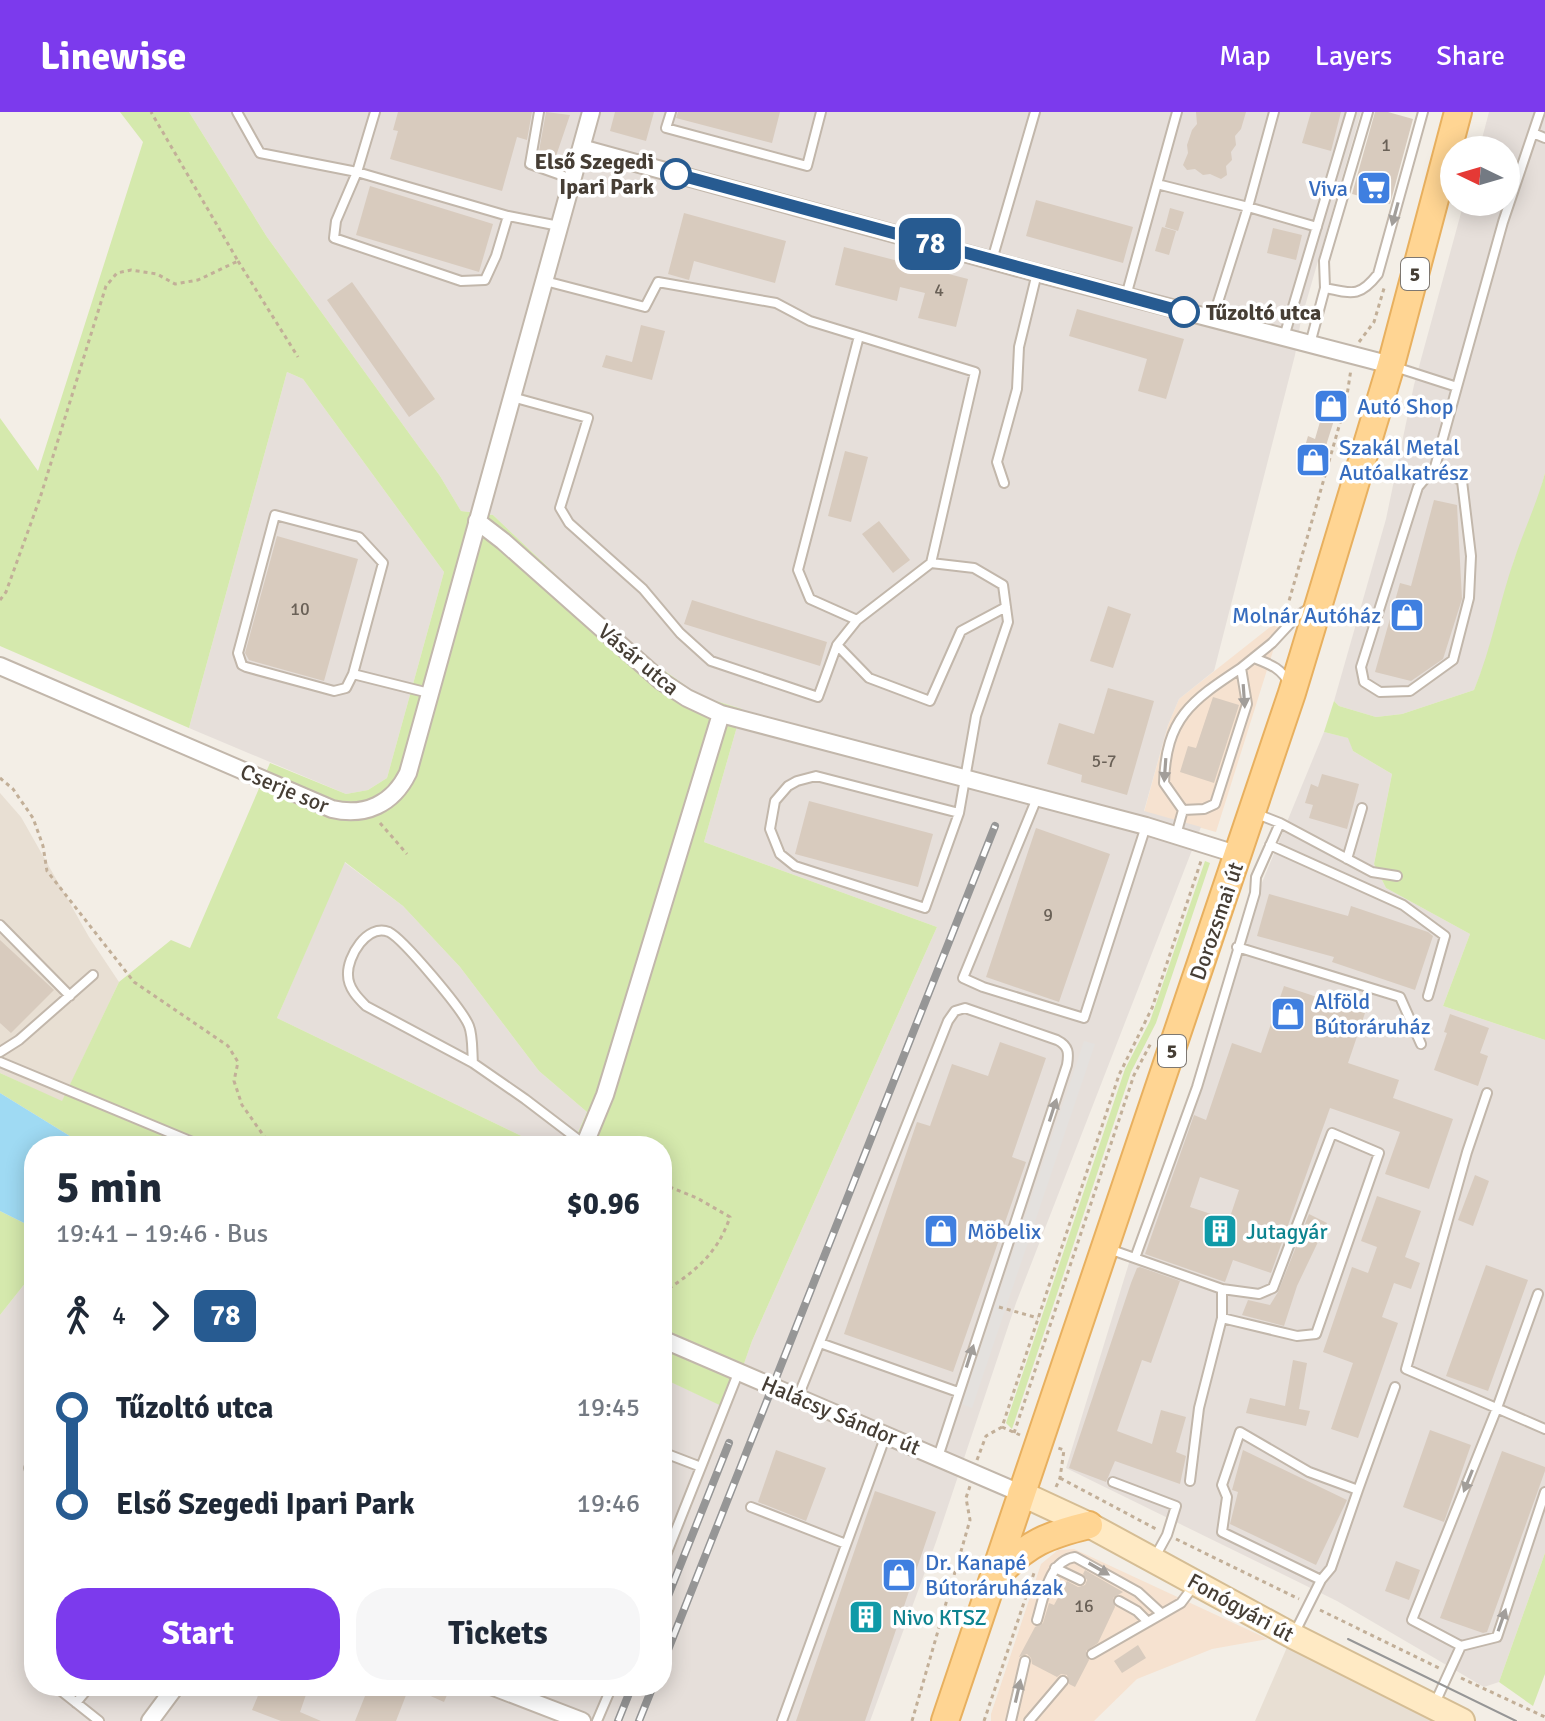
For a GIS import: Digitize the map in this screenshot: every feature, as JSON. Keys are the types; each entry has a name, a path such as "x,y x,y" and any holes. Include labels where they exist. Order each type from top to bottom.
{"main road":[{"name":"Dorozsmai út","path":"945,1721 1239,855 1322,600 1391,365 1458,112"},
{"path":"990,1584 1018,1553 1041,1539 1089,1525"}],"street":[{"path":"374,808 391,797 403,782 591,112"},
{"path":"581,148 1126,297 1391,365"},
{"name":"Vásár utca","path":"477,521 661,681 721,714 1146,826 1239,855"},
{"name":"Cserje sor","path":"0,666 332,809 353,812 374,808"},
{"path":"588,1136 605,1095 721,714"},
{"name":"Halácsy Sándor út","path":"672,1343 1020,1493"},
{"name":"Fonógyári út","path":"1020,1493 1089,1525 1293,1636 1462,1721"},
{"path":"150,1721 163,1696"},
{"path":"517,1696 582,1721"}],"lane":[{"path":"237,112 260,153 357,172 508,216 559,226"},
{"path":"375,112 357,172 336,221 334,238 461,281 485,280 508,216"},
{"path":"539,112 530,164 572,179"},
{"path":"671,112 666,128 807,166 821,112"},
{"path":"992,261 1035,112"},
{"path":"1126,297 1177,112"},
{"path":"1213,319 1274,112"},
{"path":"1284,337 1351,112"},
{"path":"1310,344 1325,288 1324,261 1368,112"},
{"path":"1325,288 1352,294 1367,288 1378,274 1423,112"},
{"path":"1435,467 1462,481 1470,570 1469,598 1453,660 1410,691 1380,692 1364,682 1361,667 1418,487 1435,467 1503,222 1540,112"},
{"path":"1533,133 1545,138"},
{"path":"1157,184 1317,227"},
{"path":"1004,483 997,462 1017,389 1019,347 1037,273"},
{"path":"512,397 588,418 560,508 569,523 643,589 680,633 711,661 818,697 837,645 857,620 931,563 975,372 810,321 776,303 658,282 645,307 544,281"},
{"path":"857,620 810,599 798,570 859,336"},
{"path":"1391,365 1457,387"},
{"path":"275,515 359,537 383,563 353,674 346,688 334,691 246,667 239,659 238,653 275,515"},
{"path":"931,563 974,568 1003,585 1008,622 976,716 959,813 925,908 795,866 775,846 770,829 771,810 781,793 797,781 816,776 959,813"},
{"path":"1183,810 1164,783 1167,751 1194,701 1254,658 1297,616 1322,600"},
{"path":"837,645 869,678 930,701 961,631 1006,607"},
{"path":"1254,658 1277,668 1285,676 1292,693"},
{"path":"1183,810 1204,809 1215,804 1247,704 1241,668"},
{"path":"353,674 429,693"},
{"path":"1037,797 963,978 1084,1018 1146,826"},
{"path":"1347,859 1362,808"},
{"path":"1176,835 1183,810"},
{"path":"1253,812 1372,872 1397,876"},
{"path":"1135,1258 1197,1087 1255,893 1256,877 1280,823"},
{"path":"1270,845 1403,905 1445,936 1428,996"},
{"path":"0,925 70,996"},
{"path":"473,1063 469,1026 409,948 387,931 374,931 363,940 351,958 347,977 354,994 366,1006 473,1063 572,1136"},
{"path":"1237,947 1400,997 1421,1044"},
{"path":"0,1052 19,1040 93,975"},
{"path":"798,1397 948,1021 955,1011 965,1008 1057,1040 1064,1044 1069,1053 938,1457"},
{"path":"0,1062 178,1136"},
{"path":"1487,1093 1467,1152 1406,1369 1545,1429"},
{"path":"1106,1247 1222,1289 1259,1294 1273,1288 1332,1133 1379,1153 1316,1334 1287,1335 1222,1318"},
{"path":"1190,1481 1199,1408 1222,1318 1222,1289"},
{"path":"1538,1294 1497,1408 1412,1620 1461,1646 1497,1637 1545,1492"},
{"path":"820,1343 958,1392"},
{"path":"672,1540 739,1371"},
{"path":"1293,1636 1321,1580 1331,1568 1395,1387"},
{"path":"1321,1580 1222,1532 1227,1497 1222,1485 1240,1432 1309,1472 1358,1490"},
{"path":"782,1721 886,1435"},
{"path":"672,1456 701,1467"},
{"path":"1113,1482 1176,1506 1167,1535 1154,1559"},
{"path":"751,1507 846,1544"},
{"path":"1037,1620 1055,1568 1064,1559 1081,1559 1138,1592 1162,1614"},
{"path":"1055,1568 1080,1580"},
{"path":"1092,1654 1181,1603 1197,1582"},
{"path":"1119,1601 1147,1621"},
{"path":"1434,1707 1461,1646"},
{"path":"1011,1721 1025,1661"},
{"path":"1029,1721 1063,1681"},
{"path":"67,1696 99,1721"},
{"path":"76,1703 82,1696"},
{"path":"597,1721 608,1696"}],"path":[{"path":"151,112 298,357"},
{"path":"0,600 6,592 40,498 106,286 117,273 131,270 157,274 175,284 198,280 238,261"},
{"path":"1282,616 1289,604 1334,445 1359,340 1374,322 1387,277"},
{"path":"0,778 13,789 33,818 43,846 47,871 134,982 228,1046 238,1062 234,1081 242,1105 264,1136"},
{"path":"374,808 381,826 407,854"},
{"path":"912,1721 970,1520 966,1498 982,1441 1002,1427 1119,1075 1152,1008 1202,859"},
{"path":"1014,1433 1134,1075 1154,1038"},
{"path":"672,1188 730,1217 723,1237 696,1271 672,1287"},
{"path":"988,1304 1038,1318"},
{"path":"1048,1505 1060,1478 1064,1450"},
{"path":"984,1721 1040,1555 1041,1539"},
{"path":"1425,1669 1428,1662"}],"shaded area":[{"path":"189,112 1361,112 1301,320 1295,355 1214,671 1179,699 1168,725 1144,811 1201,827 1016,1303 936,1542 870,1721 0,1721 0,1315 24,1285 24,1696 672,1696 672,1383 728,1408 752,1341 937,927 704,842 742,709 700,696 633,648 493,515 461,511 440,476 267,237"},
{"path":"1489,112 1545,112 1545,473 1536,507 1514,560 1489,653 1474,690 1402,714 1376,717 1339,706 1334,701 1386,519 1414,385 1460,216 1520,216 1520,136 1483,136"},
{"path":"287,372 303,379 444,572 387,778 368,790 346,794 189,728"},
{"path":"1284,616 1216,832 1144,812 1168,725 1179,699"},
{"path":"1324,732 1349,738 1353,751 1392,774 1374,864 1386,888 1470,934 1443,1006 1545,1040 1545,1553 1499,1682 1484,1687 1337,1601 1066,1468 1133,1250 1261,885"},
{"path":"0,793 21,817 89,937 119,982 62,1102 0,1073"},
{"path":"344,862 403,906 460,967 539,1071 587,1112 576,1136 521,1136 277,1018"},
{"path":"1084,1041 1095,1044 972,1408 962,1404"},
{"path":"1074,1549 1268,1639 1212,1649 1137,1679 1094,1721 991,1721 1041,1564 1058,1550"},
{"path":"1288,1645 1447,1721 1255,1721"}],"green space":[{"path":"120,112 189,112 267,237 440,476 461,511 493,515 633,648 700,696 742,709 704,842 937,927 752,1341 728,1409 672,1383 672,1136 576,1136 587,1112 539,1071 460,967 403,906 345,862 277,1018 521,1136 70,1136 0,1093 0,1073 62,1101 119,982 171,940 190,948 270,763 346,794 368,790 387,778 444,572 303,379 287,372 189,728 0,646 0,418 38,471 143,142"},
{"path":"1545,473 1545,1040 1443,1006 1470,934 1386,888 1374,864 1392,774 1353,751 1348,738 1324,732 1334,701 1339,706 1376,717 1402,714 1474,690 1514,560"},
{"path":"1205,861 1210,863 1156,1023 1131,1072 1012,1429 1006,1423 1125,1069 1150,1021"},
{"path":"0,1211 24,1223 24,1285 0,1315"},
{"path":"1545,1553 1545,1674 1533,1706 1499,1682"}],"water":[{"path":"0,1093 70,1136 24,1136 24,1223 0,1211"}],"building":[{"path":"398,112 532,112 527,140 517,137 502,191 390,159 398,131 393,130"},
{"path":"546,112 570,115 556,156 539,151"},
{"path":"615,112 654,112 646,141 610,131"},
{"path":"678,112 780,112 772,143 676,118"},
{"path":"1196,112 1246,112 1241,129 1235,136 1232,160 1226,166 1227,175 1221,179 1210,174 1203,175 1195,169 1187,170 1183,165 1192,130 1197,124"},
{"path":"1311,112 1341,112 1331,151 1302,143"},
{"path":"1375,112 1413,119 1390,204 1352,194"},
{"path":"370,186 493,224 479,272 356,235"},
{"path":"1036,200 1133,227 1123,263 1026,236"},
{"path":"1170,208 1184,212 1178,231 1165,227"},
{"path":"684,213 786,241 775,283 694,261 689,280 668,274"},
{"path":"1162,227 1176,231 1169,255 1155,251"},
{"path":"1273,228 1302,235 1296,260 1267,253"},
{"path":"844,247 968,279 956,327 918,318 925,293 900,287 897,301 835,285"},
{"path":"352,282 435,399 409,417 327,300"},
{"path":"1077,309 1184,339 1166,399 1138,391 1147,359 1069,336"},
{"path":"641,325 665,331 652,380 602,367 606,355 632,362"},
{"path":"1328,394 1341,398 1324,452 1328,453 1324,469 1320,468 1317,476 1298,470 1308,436 1315,439"},
{"path":"845,451 868,457 851,522 828,516"},
{"path":"1434,500 1457,505 1462,599 1443,659 1411,681 1375,672 1400,583 1411,586"},
{"path":"879,521 910,560 893,573 862,534"},
{"path":"277,536 358,559 324,681 249,660 245,653"},
{"path":"692,600 827,642 820,666 684,624"},
{"path":"1108,606 1131,614 1113,668 1090,661"},
{"path":"1108,688 1154,701 1127,795 1081,782 1082,775 1047,764 1059,723 1094,734"},
{"path":"1213,697 1239,705 1214,783 1180,772 1188,746 1196,748"},
{"path":"1322,774 1359,784 1347,829 1309,818 1313,805 1305,803 1311,784 1318,787"},
{"path":"809,801 933,834 918,887 795,854"},
{"path":"1036,828 1110,854 1059,1002 986,977"},
{"path":"1269,894 1348,916 1351,906 1428,932 1433,936 1415,990 1332,962 1334,957 1257,936"},
{"path":"0,940 54,990 11,1033 0,1023"},
{"path":"1284,986 1365,1013 1348,1063 1399,1080 1393,1098 1453,1119 1429,1189 1385,1174 1400,1132 1330,1108 1271,1273 1233,1260 1225,1282 1145,1254 1194,1115 1206,1120 1232,1043 1261,1053","holes":["1200,1177 1239,1190 1229,1220 1190,1207"]},
{"path":"1450,1014 1489,1028 1480,1053 1488,1056 1478,1086 1434,1070"},
{"name":"Möbelix","path":"1000,1042 1046,1058 1012,1157 1026,1162 953,1372 844,1334 917,1122 930,1126 952,1064 988,1076"},
{"path":"1475,1175 1489,1181 1473,1226 1458,1220"},
{"path":"1377,1196 1421,1211 1405,1257 1420,1263 1411,1289 1394,1283 1382,1317 1398,1323 1358,1438 1331,1429 1353,1363 1323,1352 1352,1267 1368,1273 1377,1247 1361,1241"},
{"path":"1309,1214 1327,1223 1297,1286 1284,1326 1242,1315 1248,1300 1270,1305"},
{"path":"1486,1265 1528,1280 1488,1391 1446,1376"},
{"path":"1140,1267 1180,1281 1151,1363 1142,1360 1117,1431 1152,1444 1161,1410 1186,1417 1176,1452 1186,1456 1180,1484 1115,1461 1106,1482 1069,1468 1131,1283"},
{"path":"1293,1360 1307,1363 1299,1409 1310,1411 1306,1426 1246,1413 1250,1398 1285,1406"},
{"path":"1430,1430 1471,1445 1444,1522 1403,1507"},
{"path":"776,1450 826,1468 806,1521 758,1502"},
{"path":"1243,1450 1347,1500 1316,1565 1230,1524 1238,1492 1232,1490"},
{"path":"1502,1451 1545,1467 1545,1471 1487,1632 1483,1633 1440,1618"},
{"name":"Nivo KTSZ","path":"875,1491 936,1512 865,1721 796,1721"},
{"path":"1396,1561 1420,1570 1409,1600 1385,1591"},
{"path":"1085,1570 1123,1592 1113,1598 1115,1607 1098,1643 1086,1651 1089,1660 1075,1687 1069,1684 1067,1675 1057,1677 1032,1664 1027,1654 1019,1657 1035,1627 1043,1623 1049,1603 1054,1605 1067,1581 1078,1587 1085,1585"},
{"path":"1138,1645 1146,1658 1122,1673 1114,1661"},
{"path":"258,1696 306,1696 300,1712 321,1721 281,1721 252,1710"},
{"path":"365,1696 406,1696 396,1721 355,1721"},
{"path":"430,1696 447,1696 444,1702"}],"tram line":[{"path":"1348,1639 1516,1721"}],"railway":[{"path":"672,1640 995,826"},
{"path":"672,1586 729,1443"},
{"path":"618,1721 628,1696"},
{"path":"639,1721 649,1696"}],"bus line":[{"name":"78","path":"676,174 1184,312"}],"place":[{"name":"Első Szegedi Ipari Park","path":"676,174"},
{"name":"Viva","path":"1374,188"},
{"name":"Tűzoltó utca","path":"1184,312"},
{"name":"Autó Shop","path":"1331,406"},
{"name":"Szakál Metal Autóalkatrész","path":"1313,460"},
{"name":"Molnár Autóház","path":"1407,615"},
{"name":"Alföld Bútoráruház","path":"1288,1014"},
{"name":"Möbelix","path":"941,1231"},
{"name":"Jutagyár","path":"1220,1231"},
{"name":"Dr. Kanapé Bútoráruházak","path":"899,1575"},
{"name":"Nivo KTSZ","path":"866,1617"}]}
